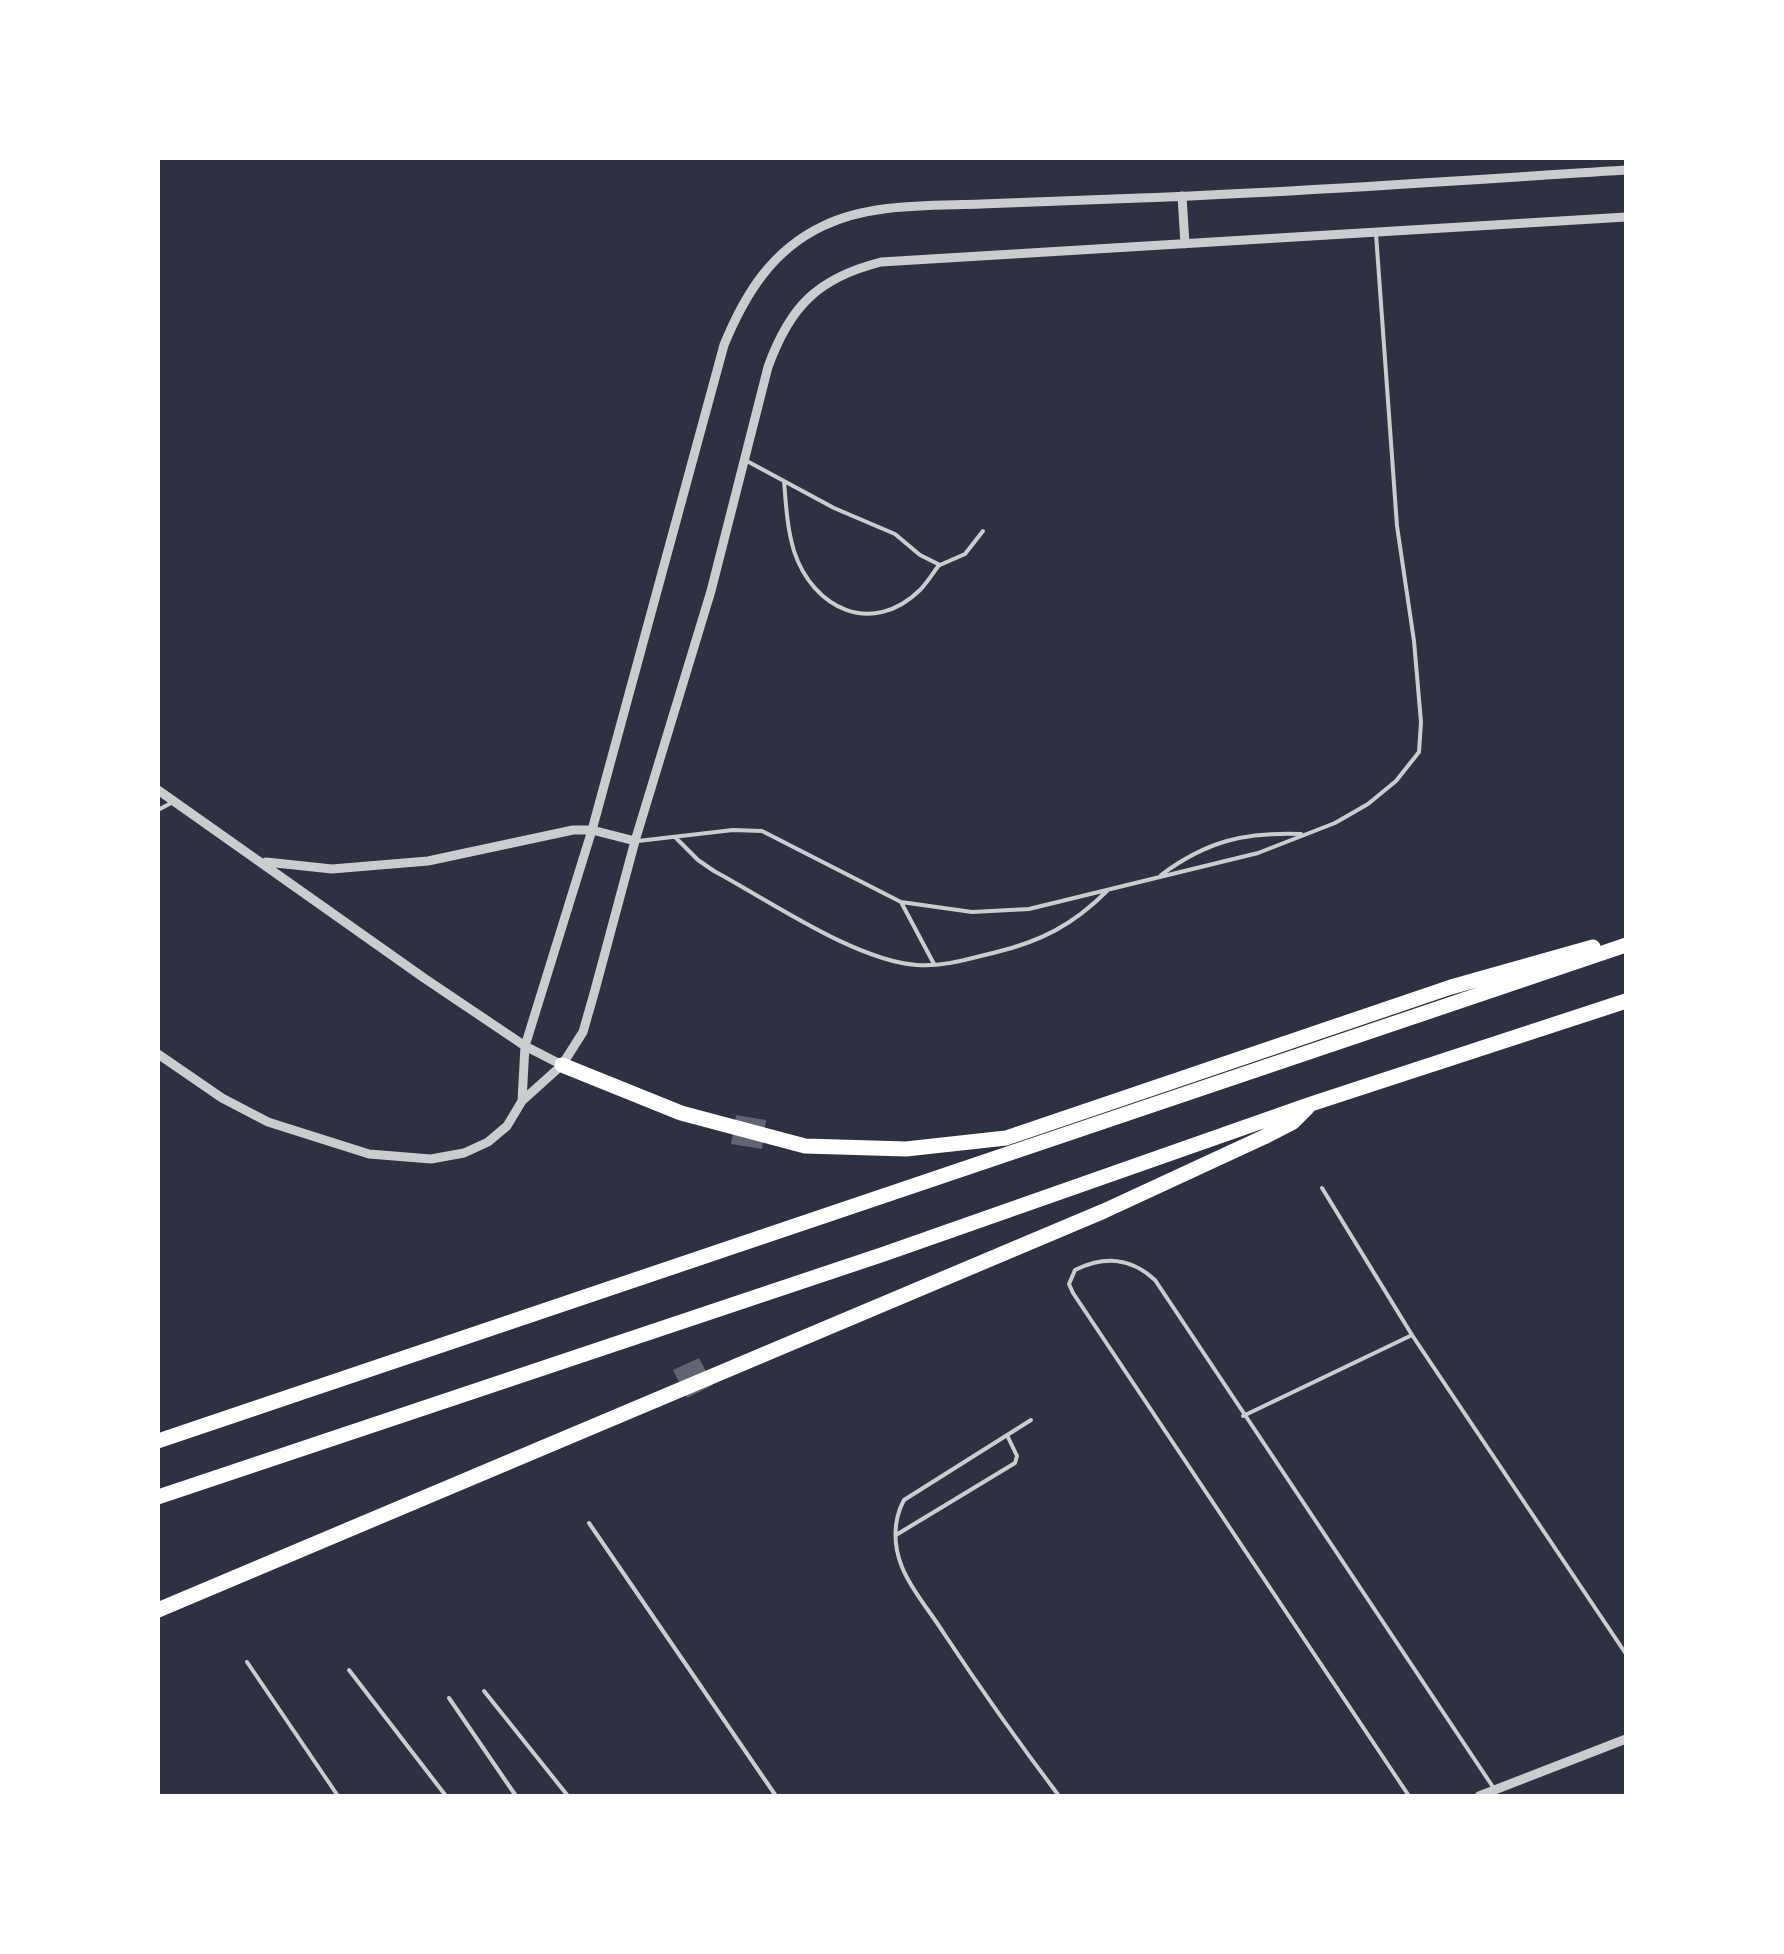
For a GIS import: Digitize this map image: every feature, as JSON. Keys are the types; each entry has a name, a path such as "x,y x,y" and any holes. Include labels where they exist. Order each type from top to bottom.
{"highway":[{"path":"562,1065 681,1113 805,1146 940,1147 1006,1138 1450,986 1602,945 1626,944"},
{"path":"158,1441 1626,944"},
{"path":"158,1498 884,1254 1311,1104 1626,1001"},
{"path":"158,1610 1104,1211 1264,1138 1293,1122 1311,1104"}],"street":[{"path":"522,1101 525,1046 592,830 724,345 740,306 764,272 791,244 826,224 863,212 920,206 1182,196 1626,170"},
{"path":"1182,196 1184,244"},
{"path":"158,1054 222,1098 268,1122 369,1154 432,1159 464,1153 488,1142 508,1126 522,1101 562,1065 583,1032 635,842 711,592 758,403 780,334 816,290 838,276 881,262 1626,218"},
{"path":"158,790 424,978 525,1046 562,1065"},
{"path":"263,862 332,869 428,861 555,832 592,830 635,842"},
{"path":"1479,1796 1626,1739"}],"lane":[{"path":"635,842 749,830 774,834 902,902 972,912 1029,908 1258,853 1335,823 1368,804 1410,767 1419,752 1421,738 1414,640 1397,526 1376,234"},
{"path":"745,460 895,534 920,555 940,565"},
{"path":"784,481 794,551 809,583 835,608 863,614 893,608 919,591 940,565 966,554 982,531"},
{"path":"158,810 175,802"},
{"path":"1157,878 1190,854 1232,838 1306,834"},
{"path":"676,838 714,871 840,940 892,961 935,965 1010,949 1061,930 1084,915 1108,891"},
{"path":"902,902 935,965"},
{"path":"1322,1188 1412,1335 1626,1654"},
{"path":"1409,1796 1073,1292 1069,1284 1075,1270 1101,1259 1134,1264 1155,1280 1495,1790"},
{"path":"1244,1416 1412,1335"},
{"path":"1031,1420 904,1500 896,1515 896,1535 901,1566 914,1588 989,1702 1059,1796"},
{"path":"896,1535 1015,1463 1017,1456 1008,1435"},
{"path":"589,1522 776,1796"},
{"path":"247,1662 338,1796"},
{"path":"350,1670 446,1796"},
{"path":"484,1691 568,1796"},
{"path":"449,1698 516,1796"}],"building":[{"path":"736,1115 766,1120 762,1149 731,1144"},
{"path":"699,1358 713,1385 687,1398 673,1370"}]}
